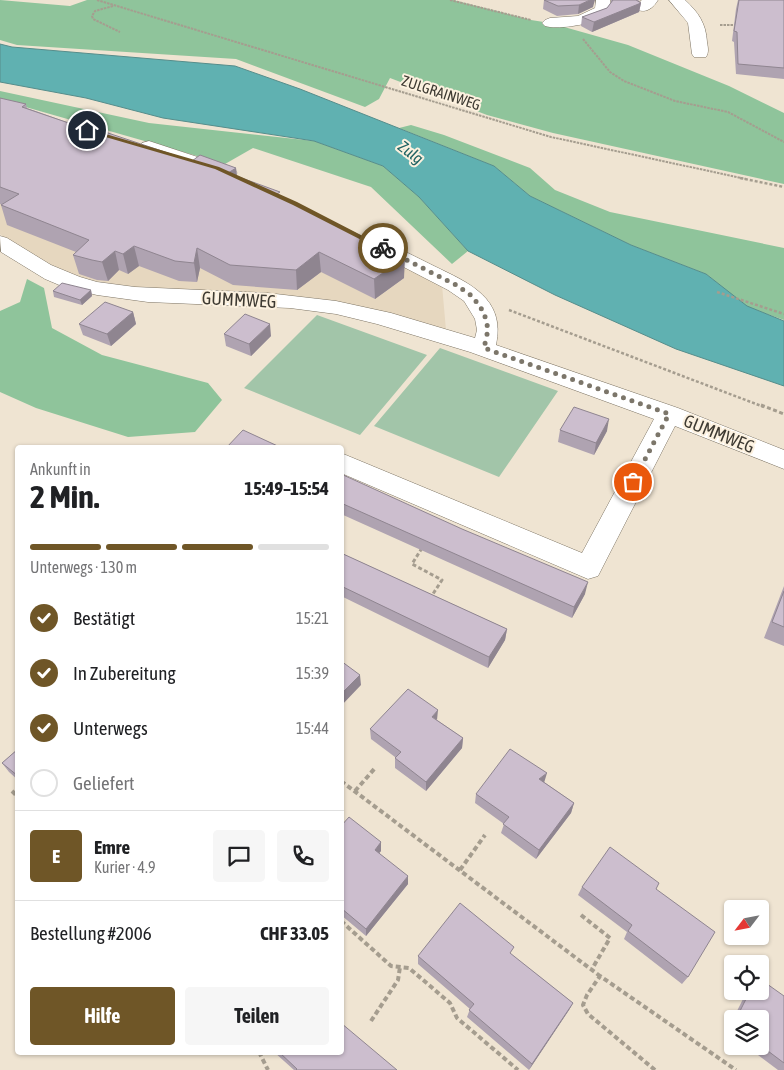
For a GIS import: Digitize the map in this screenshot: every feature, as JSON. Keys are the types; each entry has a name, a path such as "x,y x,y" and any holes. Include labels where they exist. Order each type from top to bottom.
{"street":[{"path":"550,23 572,21 596,15 603,10 603,0"},
{"path":"676,0 690,13 698,25 700,54"},
{"path":"133,142 217,168 243,180"},
{"path":"356,235 456,285 472,296 486,319 488,330 484,348"},
{"name":"GUMMWEG","path":"0,242 23,258 55,275 91,287 156,296 309,303 330,306 408,325 484,348 669,414 784,460"},
{"path":"344,463 588,568 669,414"}],"path":[{"name":"ZULGRAINWEG","path":"97,0 551,137 784,188"},
{"path":"450,0 550,23"},
{"path":"113,6 95,11 92,16 93,19 120,32"},
{"path":"713,25 739,25"},
{"path":"578,35 590,45 611,72 624,80 682,102 718,108 784,142"},
{"path":"717,292 784,314"},
{"path":"472,296 784,414"},
{"path":"429,600 442,580 412,564 450,509"},
{"path":"355,791 376,767"},
{"path":"344,782 600,976 736,1070"},
{"path":"12,790 15,794"},
{"path":"460,870 485,835"},
{"path":"581,915 610,938 592,969"},
{"path":"344,924 390,966 408,968 450,1003 456,1018 518,1070"},
{"path":"371,1020 398,980 400,967"},
{"path":"600,976 587,996 584,1005 588,1014 655,1070"},
{"path":"260,1055 268,1070"}],"shaded area":[{"path":"73,123 220,173 442,285 446,330 317,298 181,294 88,280 30,258 0,234 0,169"}],"green space":[{"path":"0,0 70,6 87,0 453,0 550,23 628,45 729,86 784,113 784,184 553,133 487,115 390,78 379,99 365,107 236,59 17,45 0,40"},
{"path":"0,91 149,123 314,141 383,166 419,197 468,251 452,264 371,187 253,148 225,164 22,106 0,103"},
{"path":"411,125 444,135 530,168 555,190 610,212 784,248 784,320 747,307 706,274 631,245 530,196 494,166 399,128"},
{"path":"27,279 44,288 52,328 102,355 208,383 222,400 195,432 128,437 36,408 0,392 0,311 20,302"},
{"path":"317,315 427,355 360,435 244,388"},
{"path":"440,348 558,391 499,477 374,426"}],"water":[{"name":"Zulg","path":"0,44 12,47 235,66 300,89 494,166 530,196 631,245 706,274 747,306 784,321 784,386 676,349 555,295 468,251 419,197 383,166 314,141 163,118 86,98 0,82"}],"building":[{"path":"544,0 590,0 579,5 558,6"},
{"path":"613,0 636,0 641,3 594,22 582,17 607,8"},
{"path":"739,0 784,0 784,68 738,64 737,32 734,31"},
{"path":"0,98 26,104 22,107 92,131 96,129 192,161 200,155 236,168 228,173 280,192 277,194 405,258 374,279 319,252 296,270 230,265 197,248 194,263 175,261 134,246 123,254 115,251 102,262 73,255 89,240 1,205 19,194 0,187"},
{"path":"62,283 91,290 80,300 53,291"},
{"path":"105,302 133,312 107,334 79,324"},
{"path":"245,314 270,324 249,344 224,334"},
{"path":"574,407 609,419 596,443 560,430"},
{"path":"243,430 276,445 229,445"},
{"path":"344,475 462,529 588,582 574,607 344,504"},
{"path":"344,554 507,629 489,657 344,587"},
{"path":"784,591 784,627 772,622"},
{"path":"344,663 360,675 344,691"},
{"path":"408,689 438,710 432,717 463,738 426,782 395,758 401,752 370,729"},
{"path":"510,749 547,773 539,779 574,803 539,850 503,824 509,817 476,794"},
{"path":"15,752 15,774 2,763"},
{"path":"349,817 381,842 375,850 408,876 366,929 344,911 344,823"},
{"path":"610,847 659,883 656,889 715,932 688,977 628,931 632,925 582,887"},
{"path":"460,903 514,947 510,953 573,1003 532,1064 469,1010 474,1004 418,956"},
{"path":"769,985 784,996 784,1063 769,1052 769,1010 740,1010 746,1000 769,1000"},
{"path":"344,1026 397,1070 296,1070 282,1055 344,1055"}],"way so far":[{"path":"383,248 456,285 472,296 481,308 488,324 484,348 669,414 633,482"}],"route":[{"path":"87,130 124,139 217,168 383,248"}]}
